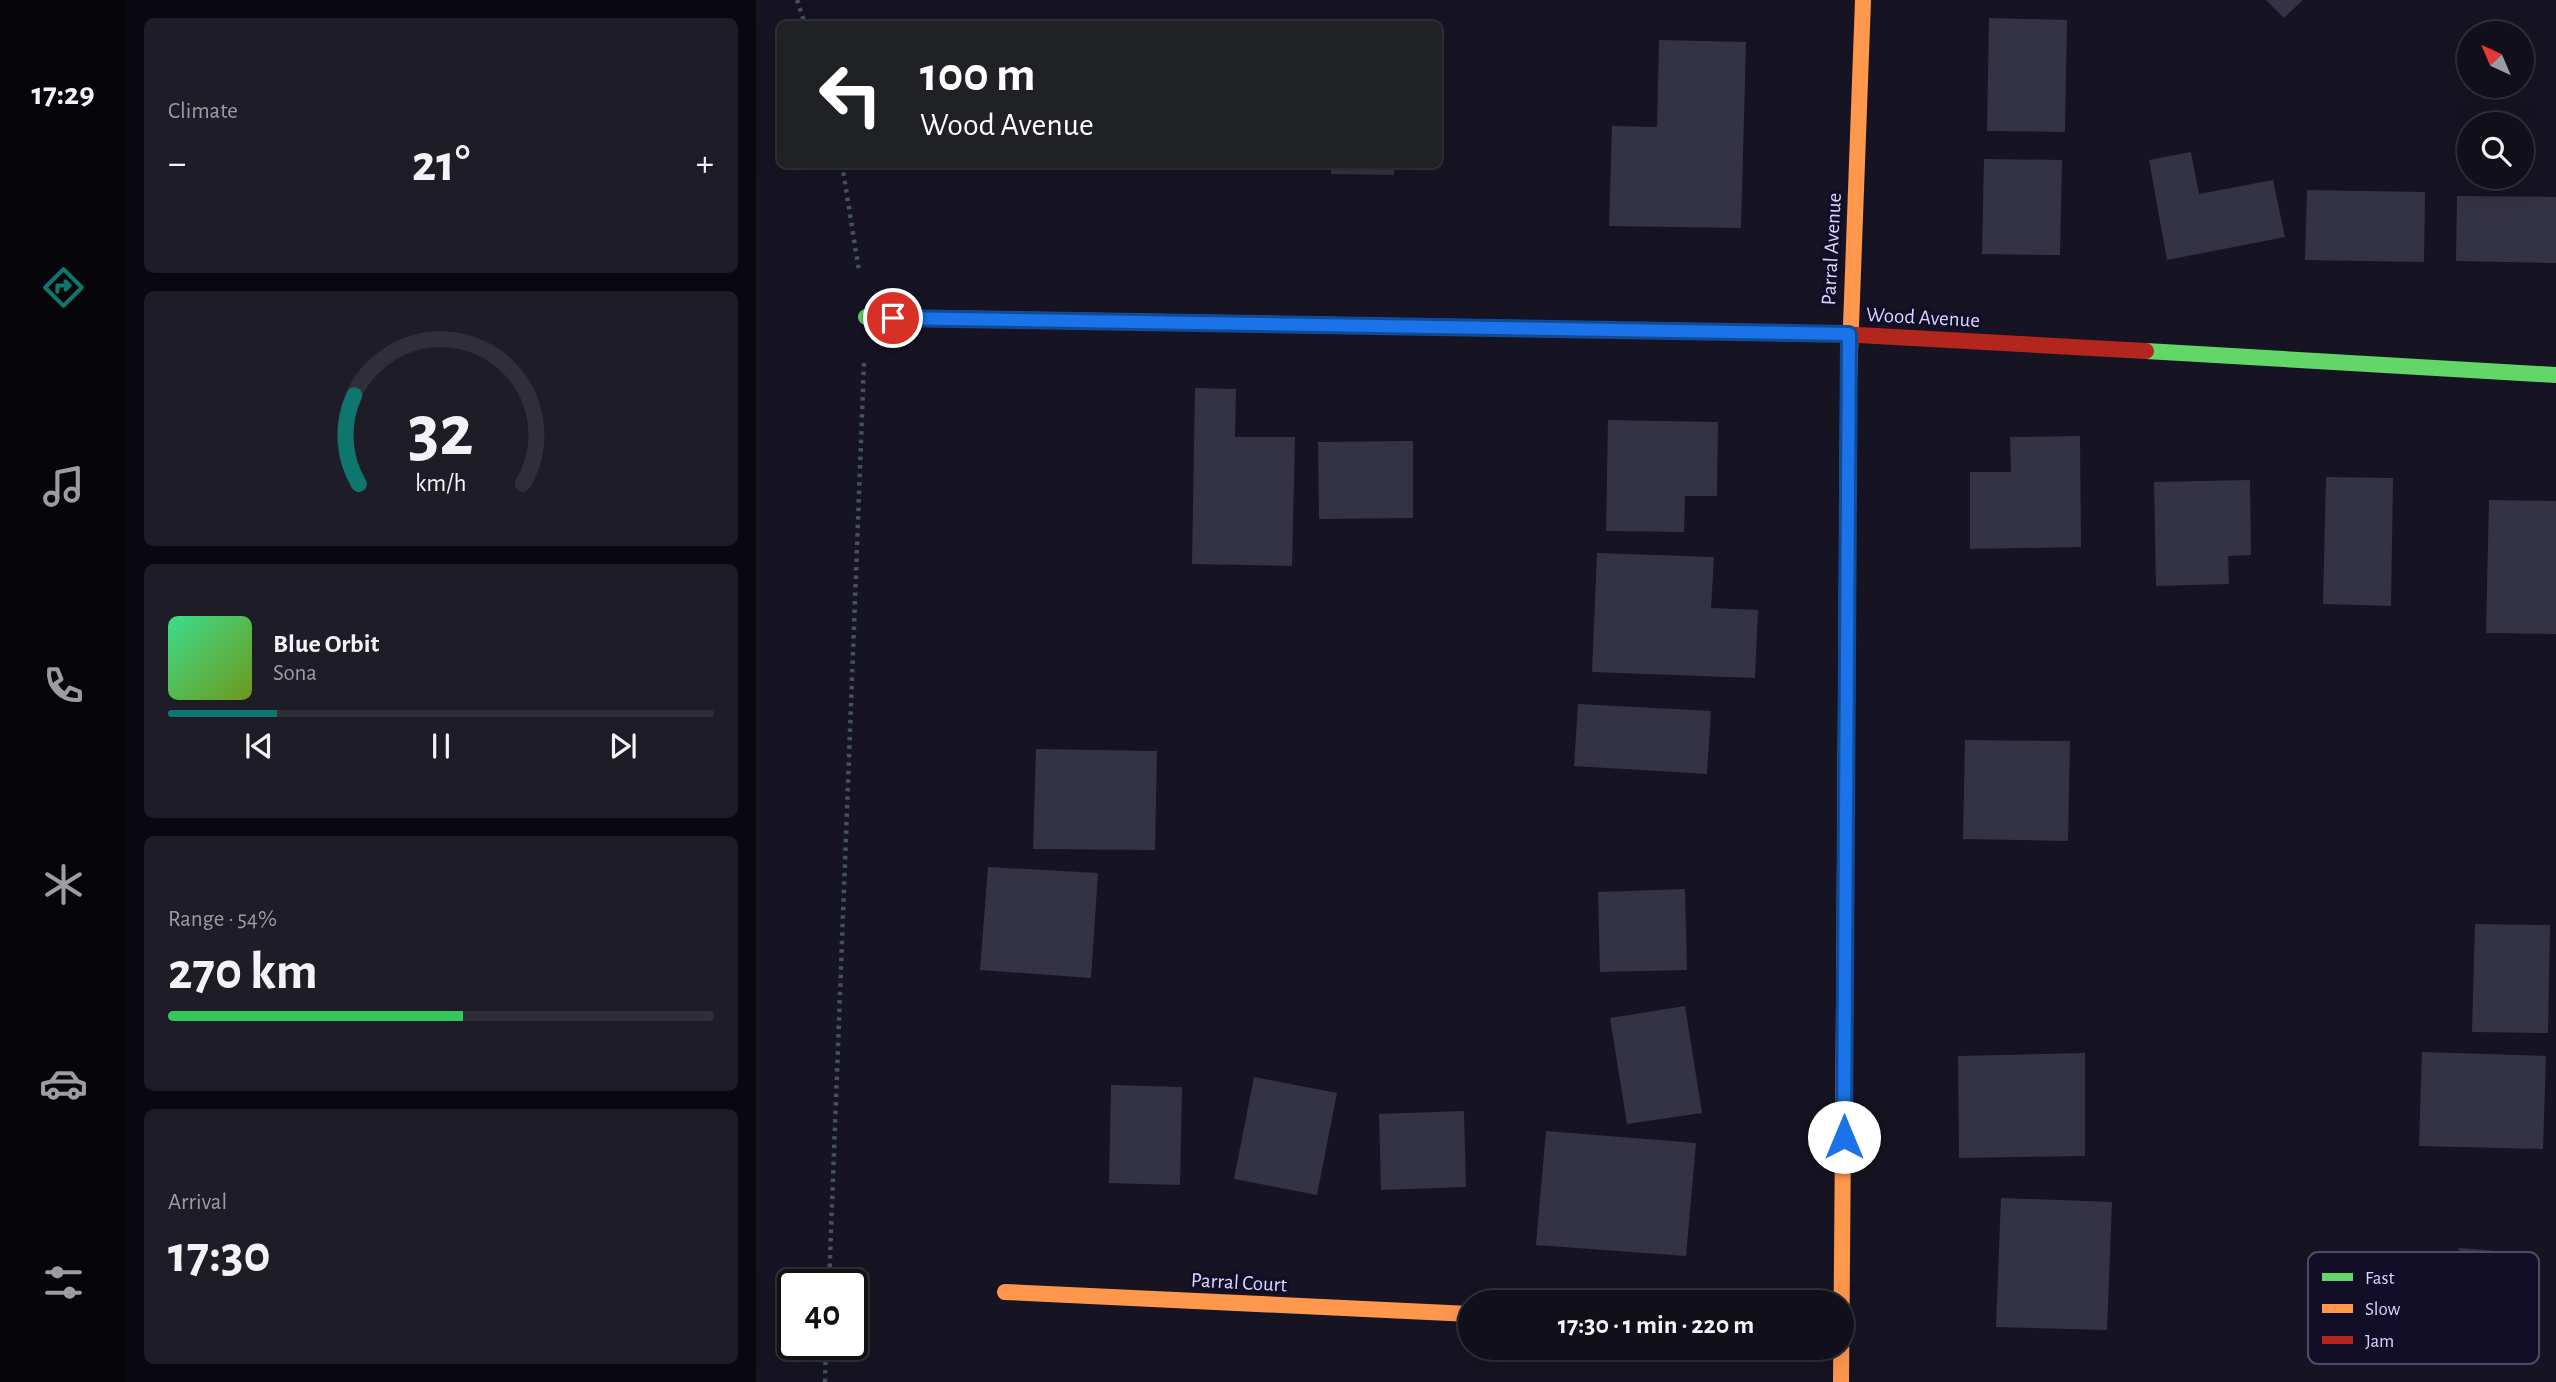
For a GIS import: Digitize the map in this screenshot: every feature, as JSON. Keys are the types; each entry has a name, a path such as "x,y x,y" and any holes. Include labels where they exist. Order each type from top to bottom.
{"street":[{"name":"Parral Avenue","path":"1842,1290 1849,334 1863,0"},
{"name":"Wood Avenue","path":"866,317 1849,334 2556,375"},
{"name":"Parral Court","path":"1005,1292 1458,1313"},
{"name":"Parral Avenue","path":"1841,1360 1841,1382"}],"path":[{"path":"797,0 804,21"},
{"path":"830,1269 866,317 843,168"},
{"path":"825,1382 826,1360"}],"building":[{"path":"2266,0 2303,0 2284,18"},
{"path":"1989,18 2067,20 2065,132 1987,131"},
{"path":"1659,40 1746,42 1741,228 1609,226 1612,126 1657,127"},
{"path":"2191,152 2199,194 2273,180 2285,237 2167,260 2149,160"},
{"path":"1984,159 2062,160 2060,255 1982,254"},
{"path":"1331,168 1394,168 1394,175 1331,174"},
{"path":"2307,190 2425,192 2424,262 2305,260"},
{"path":"2457,196 2556,197 2556,263 2456,261"},
{"path":"1195,388 1236,389 1235,437 1295,437 1292,566 1192,564"},
{"path":"1608,420 1718,422 1717,496 1685,496 1684,532 1606,531"},
{"path":"2080,436 2081,547 1970,549 1970,472 2011,472 2010,437"},
{"path":"1413,441 1413,518 1319,519 1318,442"},
{"path":"2326,477 2393,478 2391,606 2323,604"},
{"path":"2250,480 2251,555 2228,556 2229,584 2156,586 2154,482"},
{"path":"2489,500 2556,501 2556,634 2486,633"},
{"path":"1597,553 1714,557 1711,608 1758,610 1755,678 1592,672"},
{"path":"1578,704 1711,711 1707,774 1574,766"},
{"path":"1965,740 2070,741 2068,841 1963,839"},
{"path":"1036,749 1157,751 1155,850 1033,849"},
{"path":"988,867 1098,873 1091,978 980,970"},
{"path":"1685,889 1687,970 1600,972 1598,892"},
{"path":"2475,924 2550,925 2548,1033 2472,1032"},
{"path":"1685,1006 1702,1113 1627,1124 1610,1018"},
{"path":"2422,1052 2546,1056 2543,1149 2419,1146"},
{"path":"2085,1053 2085,1156 1959,1158 1958,1056"},
{"path":"1254,1077 1337,1093 1317,1195 1234,1179"},
{"path":"1111,1085 1182,1087 1180,1185 1109,1183"},
{"path":"1464,1111 1466,1187 1381,1190 1379,1114"},
{"path":"1546,1131 1696,1143 1686,1256 1536,1245"},
{"path":"2001,1198 2112,1202 2107,1330 1996,1327"},
{"path":"2459,1248 2510,1252 2459,1252"}],"traffic: fast":[{"path":"866,317 1458,327"},
{"path":"2146,351 2556,375"},
{"path":"1844,1010 1848,407"}],"traffic: slow":[{"path":"1848,407 1863,0"},
{"path":"1458,327 1840,334"},
{"path":"1841,1382 1844,1010"},
{"path":"1005,1292 1458,1313"}],"traffic: jam":[{"path":"1840,334 2146,351"}],"route":[{"path":"893,318 1849,334 1844,1137"}]}
